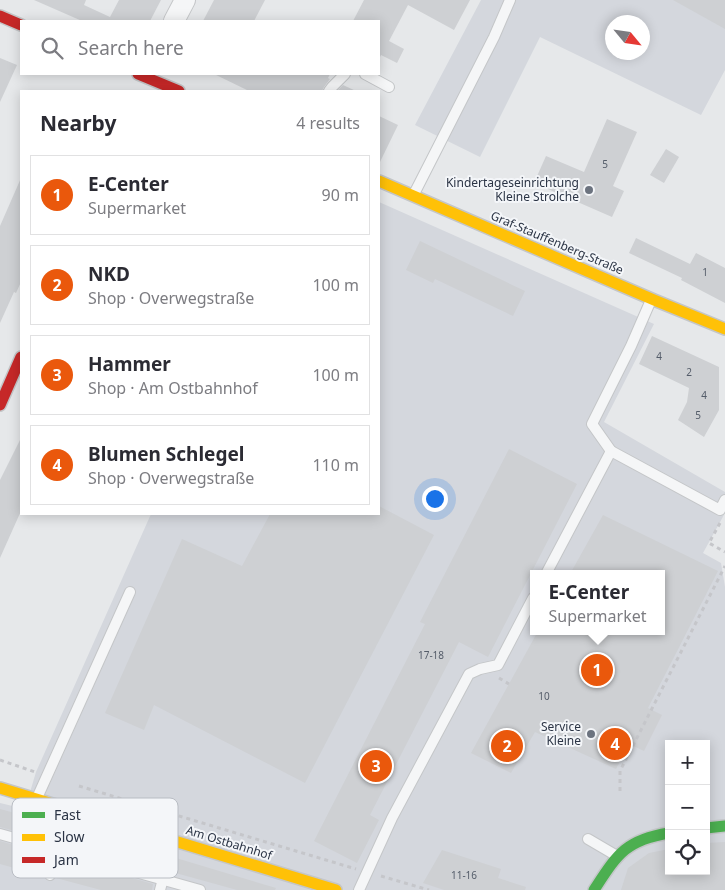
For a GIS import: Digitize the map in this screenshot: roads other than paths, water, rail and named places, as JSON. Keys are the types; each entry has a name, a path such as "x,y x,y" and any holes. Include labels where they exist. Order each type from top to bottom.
{"street":[{"path":"175,20 185,0"},
{"path":"0,16 20,25"},
{"path":"143,79 176,90"},
{"name":"Graf-Stauffenberg-Straße","path":"380,180 651,299 725,329"},
{"path":"0,405 20,359"},
{"name":"Am Ostbahnhof","path":"0,788 30,798"},
{"path":"710,828 725,826"},
{"path":"594,890 626,846 644,837 665,834"},
{"name":"Am Ostbahnhof","path":"178,841 336,890"}],"lane":[{"path":"414,196 494,37 510,0"},
{"path":"330,90 344,75"},
{"path":"367,75 389,86"},
{"path":"651,299 631,346 592,424 611,451 720,510 725,500"},
{"path":"548,570 611,451"},
{"path":"37,798 130,592"},
{"path":"359,890 392,818 469,674 480,668 498,665 530,604"},
{"path":"588,839 617,856"},
{"path":"159,878 200,890"},
{"path":"160,890 163,879"}],"place":[{"name":"Kindertageseinrichtung Kleine Strolche","path":"589,190"},
{"name":"E-Center","path":"597,670"},
{"name":"Service Kleine","path":"591,734"},
{"name":"Blumen Schlegel","path":"615,744"},
{"name":"NKD","path":"507,746"},
{"name":"Hammer","path":"376,766"}]}
